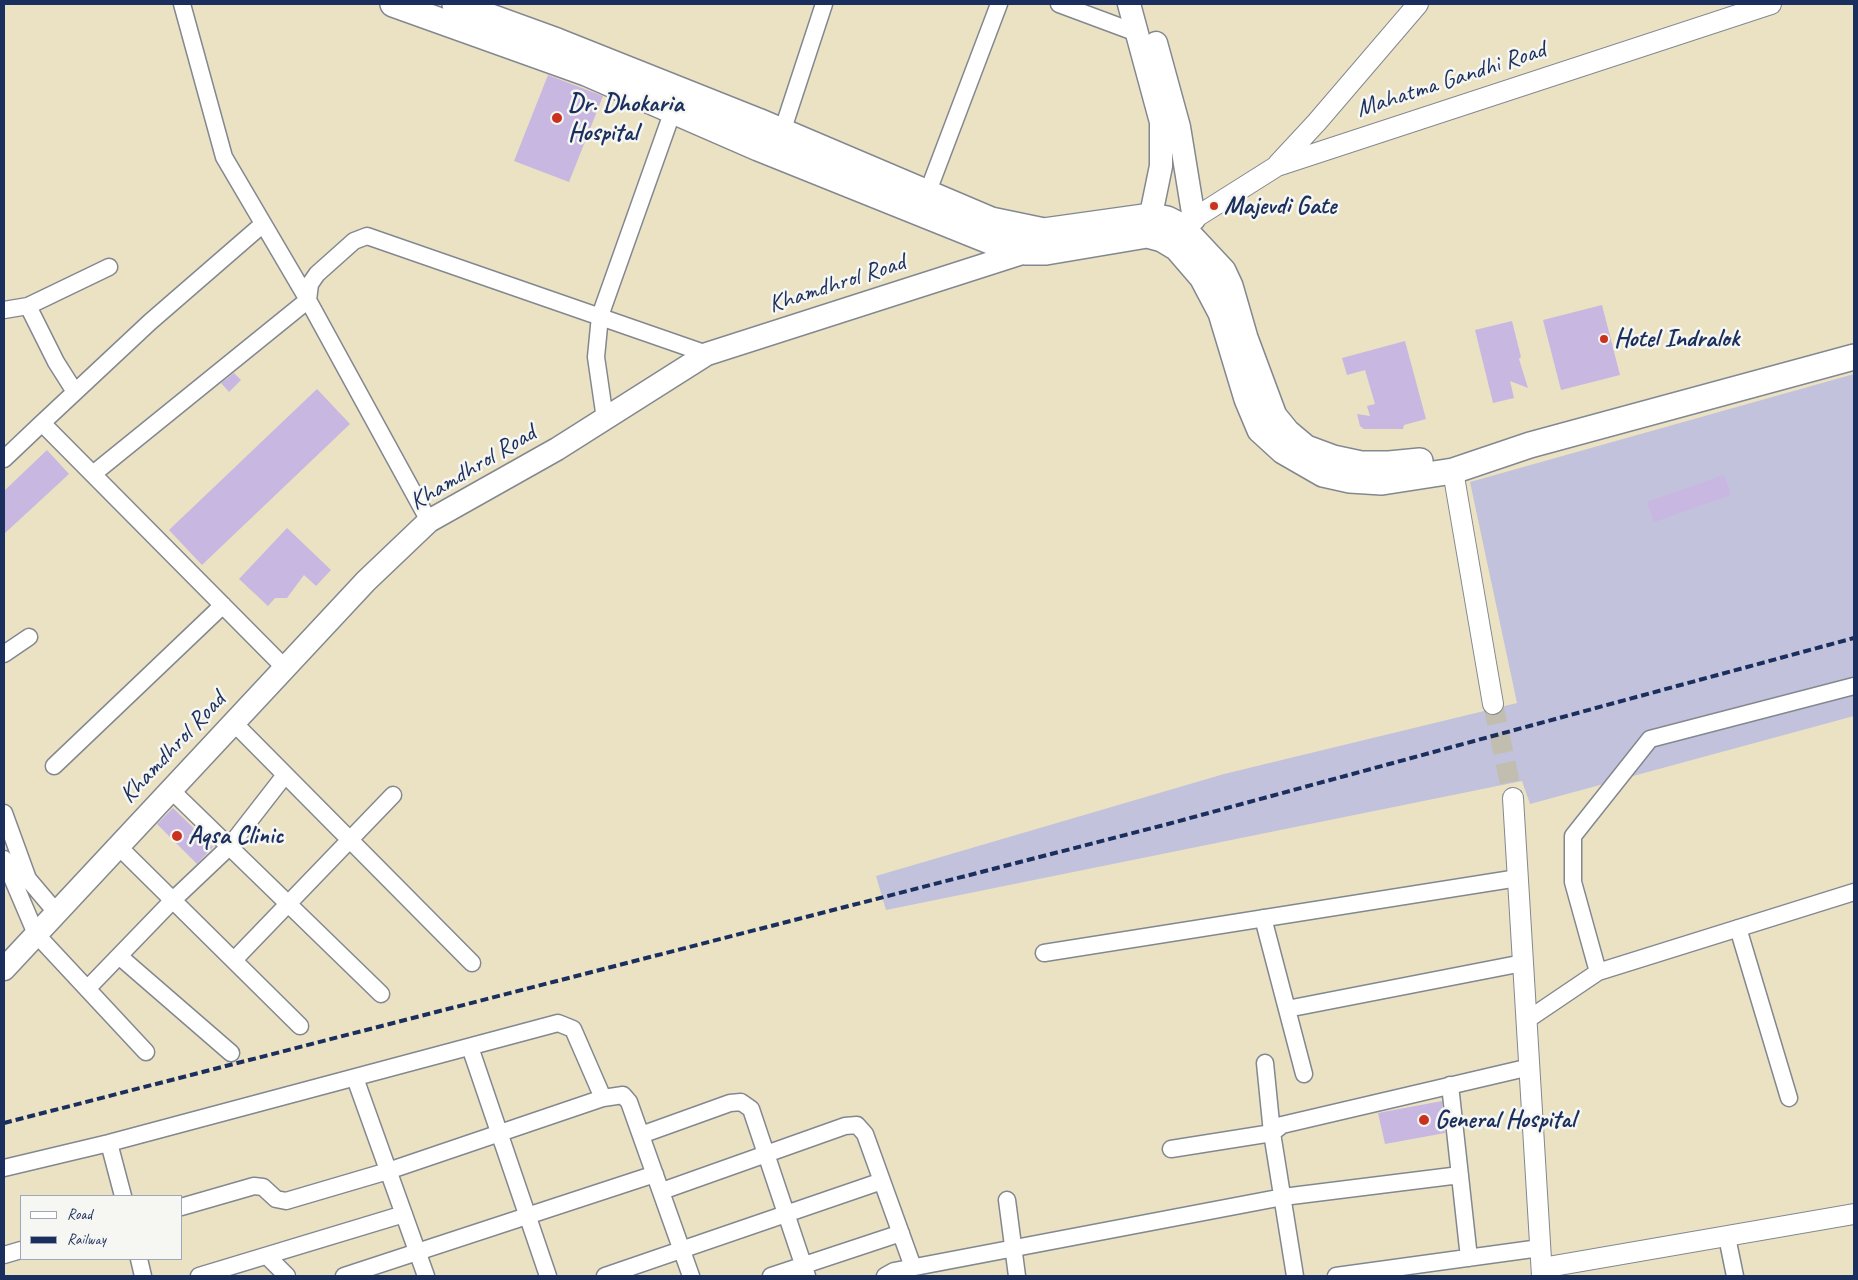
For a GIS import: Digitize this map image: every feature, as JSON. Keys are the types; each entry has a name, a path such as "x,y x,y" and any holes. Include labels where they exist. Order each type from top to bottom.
{"main road":[{"path":"392,4 586,73 782,132 991,220 1044,231 1167,227 1212,259 1226,279 1274,416 1287,432 1306,448 1333,458 1361,464 1389,464 1428,460 1467,451 1581,416 1854,345"},
{"path":"455,4 557,41 677,100 758,148 1002,246 1025,252 1046,252 1167,227"},
{"path":"1130,4 1161,122 1161,166 1167,227 1177,248 1202,277 1221,313 1247,399 1260,430 1283,451 1323,474 1350,480 1382,482 1453,470 1530,445 1854,358"},
{"path":"1145,4 1179,127 1167,227"},
{"path":"1025,252 1044,231"},
{"name":"Khamdhrol Road","path":"4,969 366,581 429,521 557,449 708,354 1025,252"}],"street":[{"path":"182,4 224,158 308,300 429,521"},
{"path":"782,132 824,4"},
{"path":"927,194 1000,4"},
{"path":"1059,4 1137,33"},
{"path":"1277,166 1418,4"},
{"name":"Mahatma Gandhi Road","path":"1167,227 1277,166 1771,4"},
{"path":"605,419 596,357 600,316 677,100"},
{"path":"4,459 150,322 263,224"},
{"path":"93,474 308,300 310,284 317,274 354,241 367,236 708,354"},
{"path":"4,310 28,306 110,267"},
{"path":"28,306 56,362 75,392"},
{"path":"42,423 285,668"},
{"path":"1453,470 1492,704"},
{"path":"54,766 223,605"},
{"path":"4,654 29,637"},
{"path":"1598,972 1573,882 1573,836 1650,739 1854,686"},
{"path":"234,723 472,963"},
{"path":"87,990 173,900 229,847 286,775"},
{"path":"172,791 381,994"},
{"path":"234,960 287,903 393,796"},
{"path":"1513,798 1542,1264"},
{"path":"4,813 28,879 56,912"},
{"path":"118,846 300,1026"},
{"path":"4,859 36,934 146,1052"},
{"path":"1044,953 1518,878"},
{"path":"1527,1020 1598,972 1854,892"},
{"path":"1263,918 1304,1074"},
{"path":"1738,928 1789,1098"},
{"path":"119,956 231,1053"},
{"path":"1286,1009 1523,964"},
{"path":"4,1168 109,1143 558,1022 566,1024 573,1029 602,1098"},
{"path":"470,1047 548,1276"},
{"path":"1265,1063 1272,1133 1295,1276"},
{"path":"1171,1149 1272,1133 1282,1125 1530,1067"},
{"path":"355,1078 426,1276"},
{"path":"1450,1085 1469,1258"},
{"path":"182,1206 254,1186 263,1187 276,1199 286,1201 388,1171 602,1098 623,1095 629,1102 691,1276"},
{"path":"641,1135 730,1102 741,1102 751,1109 805,1271"},
{"path":"662,1191 845,1126 857,1125 864,1134 913,1268"},
{"path":"109,1143 123,1195"},
{"path":"344,1276 656,1174"},
{"path":"886,1276 894,1271 1283,1197 1460,1175"},
{"path":"605,1276 683,1251 882,1181"},
{"path":"1007,1200 1017,1276"},
{"path":"199,1276 404,1214"},
{"path":"1336,1276 1446,1269 1469,1258 1542,1264 1727,1236 1854,1214"},
{"path":"771,1276 805,1271 901,1233"},
{"path":"1727,1236 1735,1276"},
{"path":"4,1255 20,1250"},
{"path":"267,1256 287,1276"},
{"path":"139,1260 143,1276"}],"shaded area":[{"path":"1854,374 1854,716 1530,804 1522,781 886,910 876,876 1224,774 1517,703 1470,482"}],"building":[{"path":"548,75 603,96 569,182 514,161"},
{"path":"1602,305 1620,375 1561,390 1543,320"},
{"path":"1512,321 1521,357 1519,359 1528,388 1510,381 1514,398 1493,403 1475,330"},
{"path":"1405,341 1426,419 1404,425 1403,429 1364,429 1360,426 1357,414 1370,416 1367,406 1375,404 1365,370 1347,375 1342,358"},
{"path":"234,373 241,380 229,392 221,383"},
{"path":"317,389 350,424 202,565 169,530"},
{"path":"47,450 69,474 4,534 4,491"},
{"path":"1724,475 1731,495 1654,522 1647,502"},
{"path":"287,528 331,570 316,586 304,575 287,598 275,598 268,606 239,579"},
{"path":"173,808 213,847 197,864 157,824"},
{"path":"1442,1101 1445,1133 1385,1144 1378,1113"}],"tunnel":[{"path":"1493,704 1513,798"}],"railway":[{"path":"4,1123 1168,824 1854,638"}],"place":[{"name":"Dr. Dhokaria Hospital","path":"557,118"},
{"name":"Majevdi Gate","path":"1214,206"},
{"name":"Hotel Indralok","path":"1604,339"},
{"name":"Aqsa Clinic","path":"177,836"},
{"name":"General Hospital","path":"1424,1120"}]}
